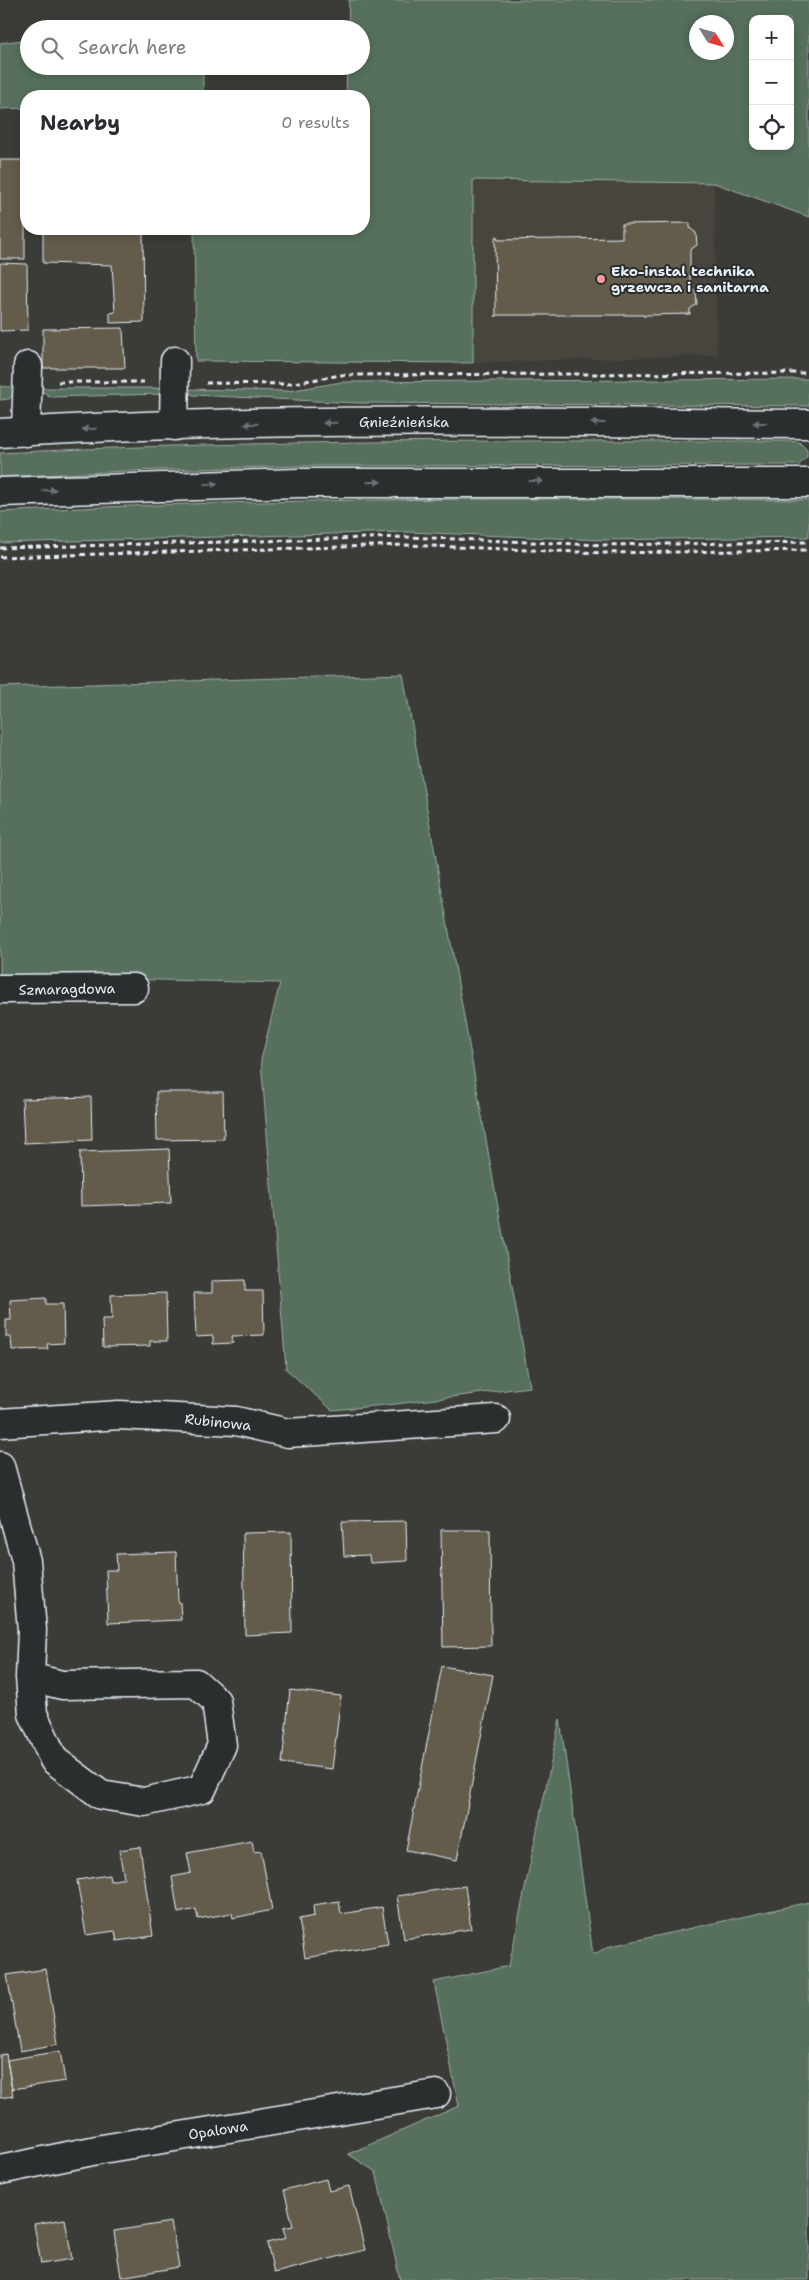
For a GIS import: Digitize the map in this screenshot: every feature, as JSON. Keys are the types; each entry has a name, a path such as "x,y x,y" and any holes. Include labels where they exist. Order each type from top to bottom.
{"main road":[{"path":"174,426 175,371"},
{"path":"13,432 28,374"},
{"name":"Gnieźnieńska","path":"13,432 174,426 385,422 809,424"},
{"path":"0,492 299,483 534,481 809,483"},
{"name":"Szmaragdowa","path":"0,989 134,988"},
{"name":"Rubinowa","path":"0,1422 119,1415 236,1421 288,1433 496,1419"},
{"path":"0,1466 26,1561 32,1630 30,1677 33,1714 54,1760 101,1796 144,1802 202,1789 222,1745 216,1701 196,1683 62,1685 30,1677"},
{"name":"Opalowa","path":"0,2170 112,2148 436,2094"}],"path":[{"path":"28,374 175,371 288,384 341,375 809,373"},
{"path":"0,548 406,537 603,545 809,542"},
{"path":"0,557 406,546 602,553 809,550"}],"shaded area":[{"path":"473,180 714,183 717,355 473,363"}],"green space":[{"path":"349,0 809,0 809,217 714,183 473,180 473,363 196,361 194,235 370,235 370,90 346,90 347,75 370,75 370,20 348,20"},
{"path":"20,40 20,75 203,75 203,90 20,90 20,108 0,109 0,43"},
{"path":"809,379 809,406 357,403 193,395 183,389 288,391 342,382"},
{"path":"0,386 19,388 9,399 0,400"},
{"path":"37,388 166,388 163,394 51,397"},
{"path":"799,442 807,450 807,457 799,465 300,466 0,477 0,453 99,448 296,443"},
{"path":"505,499 809,500 809,537 603,540 406,532 0,543 0,512 303,501"},
{"path":"403,674 530,1387 332,1410 286,1369 261,1060 280,983 0,976 0,687"},
{"path":"560,1719 593,1955 607,1947 809,1902 809,2280 400,2280 376,2172 348,2154 459,2106 434,1982 509,1966"}],"building":[{"path":"0,160 20,160 20,235 25,235 25,259 0,259"},
{"path":"690,223 690,228 696,233 697,245 690,250 690,287 696,293 697,304 690,309 690,314 646,315 644,317 644,315 497,315 496,317 495,237 497,236 498,240 622,238 622,224"},
{"path":"43,235 143,235 144,322 110,323 110,313 115,312 112,265 43,263"},
{"path":"0,263 27,264 28,330 0,331"},
{"path":"123,328 125,368 43,368 43,329"},
{"path":"156,1092 223,1092 224,1139 157,1140"},
{"path":"91,1097 92,1140 24,1143 22,1099"},
{"path":"169,1149 171,1203 81,1206 80,1152"},
{"path":"245,1280 245,1291 263,1291 264,1335 232,1336 233,1343 213,1344 213,1336 196,1337 194,1293 212,1293 212,1281"},
{"path":"166,1293 167,1341 150,1341 150,1346 103,1347 102,1319 112,1319 111,1295"},
{"path":"46,1298 46,1304 63,1304 64,1343 47,1344 48,1349 12,1350 11,1337 6,1337 6,1320 11,1320 10,1300"},
{"path":"406,1521 407,1561 370,1563 369,1555 344,1556 342,1522"},
{"path":"441,1530 490,1530 491,1646 443,1647"},
{"path":"291,1532 292,1633 245,1635 243,1533"},
{"path":"176,1552 178,1601 180,1602 181,1620 108,1623 106,1570 117,1570 116,1554"},
{"path":"442,1666 493,1675 457,1860 406,1850"},
{"path":"290,1690 341,1696 332,1769 282,1763"},
{"path":"252,1841 254,1852 261,1851 272,1910 233,1918 232,1913 198,1919 196,1909 178,1913 172,1877 191,1873 187,1853"},
{"path":"140,1847 153,1936 117,1941 115,1931 86,1935 77,1880 109,1875 110,1881 124,1878 119,1850"},
{"path":"465,1886 471,1929 404,1939 397,1896"},
{"path":"339,1901 341,1914 382,1907 388,1944 305,1958 299,1919 314,1916 313,1905"},
{"path":"46,1969 58,2044 20,2051 7,1975"},
{"path":"60,2051 65,2081 12,2089 7,2060"},
{"path":"6,2054 13,2096 0,2098 0,2055"},
{"path":"326,2179 329,2191 349,2186 365,2250 274,2273 267,2243 286,2238 283,2228 293,2226 284,2190"},
{"path":"65,2219 72,2259 41,2264 34,2224"},
{"path":"171,2222 179,2267 121,2277 114,2231"}],"place":[{"name":"Eko-instal technika grzewcza i sanitarna","path":"601,279"}]}
